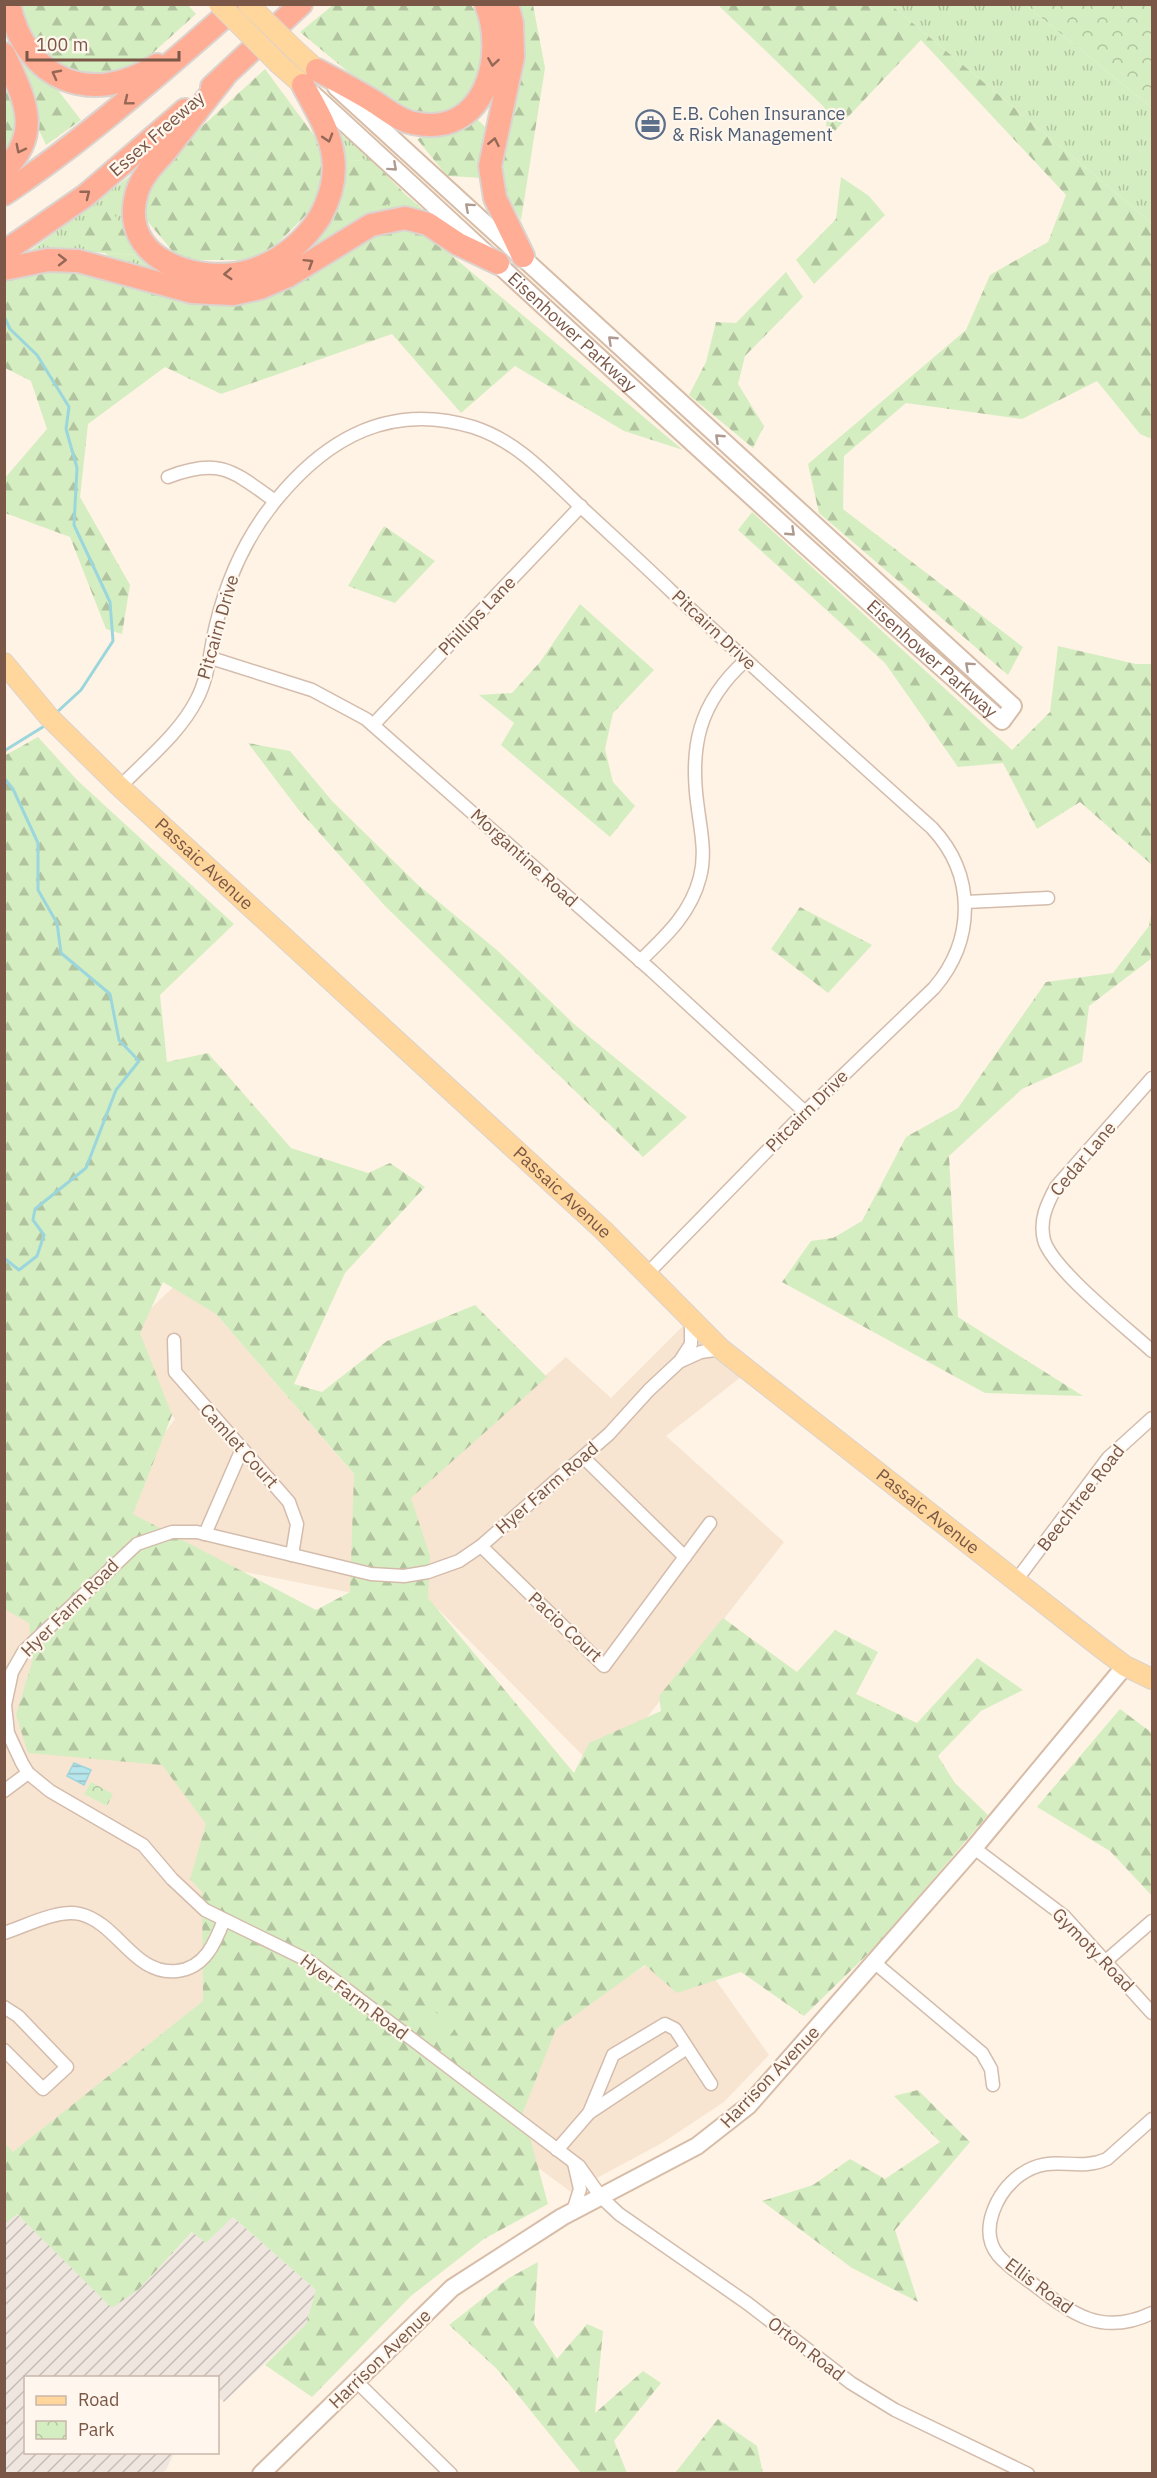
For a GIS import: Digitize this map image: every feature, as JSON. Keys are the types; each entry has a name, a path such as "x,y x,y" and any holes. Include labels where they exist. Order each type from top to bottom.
{"highway":[{"path":"9,4 16,29 28,51 45,68 79,84 105,86 132,78 204,35"},
{"path":"4,194 86,135 239,4"},
{"path":"310,77 407,122 434,125 451,121 476,102 492,70 495,35 486,4"},
{"path":"507,4 512,22 513,57 490,166 491,183 498,206 522,256"},
{"name":"Essex Freeway","path":"4,252 86,196 224,77 300,7"},
{"path":"4,54 23,98 28,119 22,146 14,160 4,170"},
{"path":"224,77 144,176 135,202 137,228 148,248 164,262 200,274 238,273 274,261 308,235 322,213 333,183 333,156 310,77"},
{"path":"4,269 48,260 78,261 192,292 233,294 260,288 288,276 371,225 405,218 428,224 458,244 498,263"}],"main road":[{"name":"Eisenhower Parkway","path":"219,4 279,64 310,77"},
{"name":"Eisenhower Parkway","path":"248,4 294,49 310,77"},
{"name":"Passaic Avenue","path":"4,663 52,721 120,787 603,1230 721,1349 1015,1582 1125,1666 1152,1679"}],"street":[{"name":"Eisenhower Parkway","path":"310,77 522,256 750,468 1013,706 1002,721 856,592 561,324 310,77"},
{"name":"Pitcairn Drive","path":"120,787 186,717 198,698 211,658 215,628 236,566 250,537 275,501 309,462 338,441 388,423 423,419 458,423 507,442 536,463 746,660 940,837 958,867 966,902 963,936 955,958 943,977 805,1112 647,1274"},
{"path":"168,477 198,468 228,469 275,501"},
{"name":"Phillips Lane","path":"373,725 581,506"},
{"name":"Morgantine Road","path":"211,658 312,690 343,705 373,725 640,961 805,1112"},
{"path":"640,961 676,926 696,891 704,851 694,777 698,733 716,693 746,660"},
{"path":"966,902 1048,898"},
{"name":"Cedar Lane","path":"1151,1081 1056,1187 1042,1223 1044,1239 1050,1255 1152,1352"},
{"name":"Hyer Farm Road","path":"601,2197 583,2170 309,1961 225,1920 195,1902 134,1838 50,1791 28,1773 15,1752 8,1733 5,1705 7,1682 16,1663 34,1639 129,1550 144,1539 163,1534 181,1531 205,1534 370,1574 404,1576 448,1566 481,1546 583,1457 680,1361 691,1344 691,1319"},
{"name":"Camlet Court","path":"174,1340 175,1372 294,1510 296,1534 291,1555"},
{"name":"Hyer Farm Road","path":"680,1361 701,1352 721,1349"},
{"name":"Beechtree Road","path":"1015,1582 1108,1458 1152,1418"},
{"path":"205,1534 242,1449"},
{"path":"583,1457 685,1557"},
{"name":"Pacio Court","path":"481,1546 604,1666 710,1523"},
{"name":"Harrison Avenue","path":"261,2474 452,2289 573,2211 668,2163 718,2132 748,2106 974,1848 1125,1666"},
{"path":"4,1791 28,1773"},
{"name":"Gymoty Road","path":"974,1848 1064,1916 1107,1960 1152,2013"},
{"path":"4,1933 59,1915 82,1915 99,1923 143,1962 171,1972 200,1963 209,1952 225,1920"},
{"path":"1107,1960 1152,1921"},
{"path":"875,1963 982,2054 991,2069 993,2085"},
{"path":"4,2007 18,2016 67,2067 43,2089 4,2050"},
{"path":"589,2113 606,2067 613,2055 665,2024 675,2029 711,2084"},
{"path":"556,2150 589,2113 687,2048"},
{"name":"Ellis Road","path":"1152,2120 1107,2159 1088,2165 1050,2163 1022,2174 1005,2190 997,2203 990,2223 990,2240 1004,2262 1067,2310 1082,2318 1118,2323 1152,2313"},
{"path":"573,2162 580,2189 573,2211"},
{"name":"Orton Road","path":"601,2197 619,2214 747,2302 851,2384 895,2410 1028,2474"},
{"path":"357,2382 451,2474"}],"shaded area":[{"path":"184,1277 389,1515 566,1357 611,1398 685,1324 742,1376 666,1436 784,1542 602,1775 439,1610 183,1560 519,2040 688,1941 769,2055 724,2102 662,2143 571,2192 255,1960 17,2157 4,2142 4,1599 29,1615 175,1419 113,1344"},
{"path":"17,2214 112,2307 139,2289 193,2232 206,2243 233,2217 316,2290 306,2324 224,2402 219,2397 219,2376 24,2376 24,2454 174,2454 166,2470 161,2473 103,2474 101,2471 98,2474 5,2474 4,2224"}],"green space":[{"path":"16,5 188,5 196,14 136,68 96,80 44,61"},
{"path":"333,5 471,5 486,28 478,91 439,120 399,114 300,32"},
{"path":"515,5 533,5 545,68 521,220 505,193 498,156 524,65"},
{"path":"718,5 891,5 1152,223 1152,439 1140,434 1097,381 1022,419 906,403 844,456 843,509 1023,647 1008,675 819,513 808,464 966,330 990,275 1048,242 1066,195 921,40 828,138 824,107"},
{"path":"891,5 1026,5 1152,108 1152,223"},
{"path":"1026,5 1152,5 1152,108"},
{"path":"24,66 47,76 81,120 46,145 37,126"},
{"path":"265,69 327,153 321,200 261,260 180,260 143,216 152,172"},
{"path":"4,75 20,135 5,152 4,152"},
{"path":"474,116 491,133 484,178 447,176 417,139 446,130"},
{"path":"338,131 371,159 350,161 335,230 406,195 430,215 280,268 317,233"},
{"path":"371,159 406,195 335,231 336,205 350,161"},
{"path":"142,167 129,214 172,281 115,262 105,253 140,255 133,248 69,233 90,252 26,254"},
{"path":"841,177 869,196 885,215 814,284 796,260 836,219"},
{"path":"108,203 133,248 140,255 90,252 69,234"},
{"path":"419,228 683,450 624,431 515,366 461,413 392,334 221,394 165,367 88,424 80,497 130,585 122,634 106,629 70,537 5,513 5,478 47,429 31,381 5,368 5,279 22,271 87,268 225,300 375,230"},
{"path":"786,272 803,297 745,356 738,384 764,426 753,448 689,395 706,362 716,322 736,323"},
{"path":"752,512 1012,750 1050,712 1058,646 1136,664 1152,664 1152,865 1080,802 1037,829 1003,763 958,767 885,663 738,530"},
{"path":"384,526 435,561 395,603 348,586"},
{"path":"580,604 654,670 613,713 605,749 613,782 635,806 610,837 501,745 514,723 479,695 512,693 540,662"},
{"path":"38,737 78,781 234,924 160,995 167,1062 208,1053 291,1148 368,1173 390,1163 425,1187 345,1273 294,1384 322,1392 387,1341 475,1305 547,1377 411,1498 430,1556 428,1598 574,1773 589,1743 661,1711 659,1696 723,1618 797,1672 835,1630 878,1652 856,1694 917,1723 977,1658 1023,1690 981,1711 938,1756 955,1783 988,1815 877,1945 804,2016 741,1972 677,1993 645,1965 556,2029 523,2112 548,2204 484,2239 411,2296 312,2397 265,2365 306,2324 316,2290 233,2217 206,2243 192,2232 139,2289 112,2308 17,2214 5,2224 4,2142 13,2152 203,2001 202,1892 190,1879 206,1824 162,1765 28,1753 16,1715 33,1659 29,1623 4,1609 4,756","holes":["163,1282 216,1314 354,1474 350,1592 316,1610 133,1514 172,1415 140,1333"]},
{"path":"248,743 290,751 333,802 417,884 498,951 574,1024 687,1117 643,1157 385,906 298,809"},
{"path":"800,907 872,945 828,993 771,949"},
{"path":"1152,909 1152,958 1089,1006 1082,1062 1022,1089 949,1156 958,1317 1083,1396 985,1393 782,1282 811,1241 833,1238 862,1221 906,1137 958,1108 1046,982 1113,973 1149,926"},
{"path":"1120,1709 1152,1733 1152,1896 1110,1851 1037,1807"},
{"path":"91,1782 113,1794 107,1806 84,1794"},
{"path":"383,1978 409,1997 399,2010 373,1991"},
{"path":"427,2006 456,2027 446,2041 417,2019"},
{"path":"918,2090 970,2142 895,2230 918,2302 852,2268 762,2201 813,2185 850,2159 885,2179 940,2142 894,2096"},
{"path":"538,2262 534,2324 557,2359 587,2324 603,2331 595,2413 643,2371 661,2383 614,2441 627,2473 581,2473 496,2368 449,2325 509,2278"},
{"path":"718,2419 757,2446 763,2473 675,2473"}],"water":[{"path":"74,1763 91,1770 84,1785 67,1776"}],"waterway":[{"path":"4,316 10,329 37,355 69,407 66,429 77,468 74,525 110,602 113,641 81,690 56,713"},
{"path":"4,751 46,725"},
{"path":"4,778 13,789 38,843 38,890 57,923 61,953 110,994 119,1040 139,1061 116,1090 86,1168 35,1209 33,1220 44,1235 37,1256 19,1270 4,1258"}],"place":[{"name":"E.B. Cohen Insurance & Risk Management","path":"651,124"}]}
